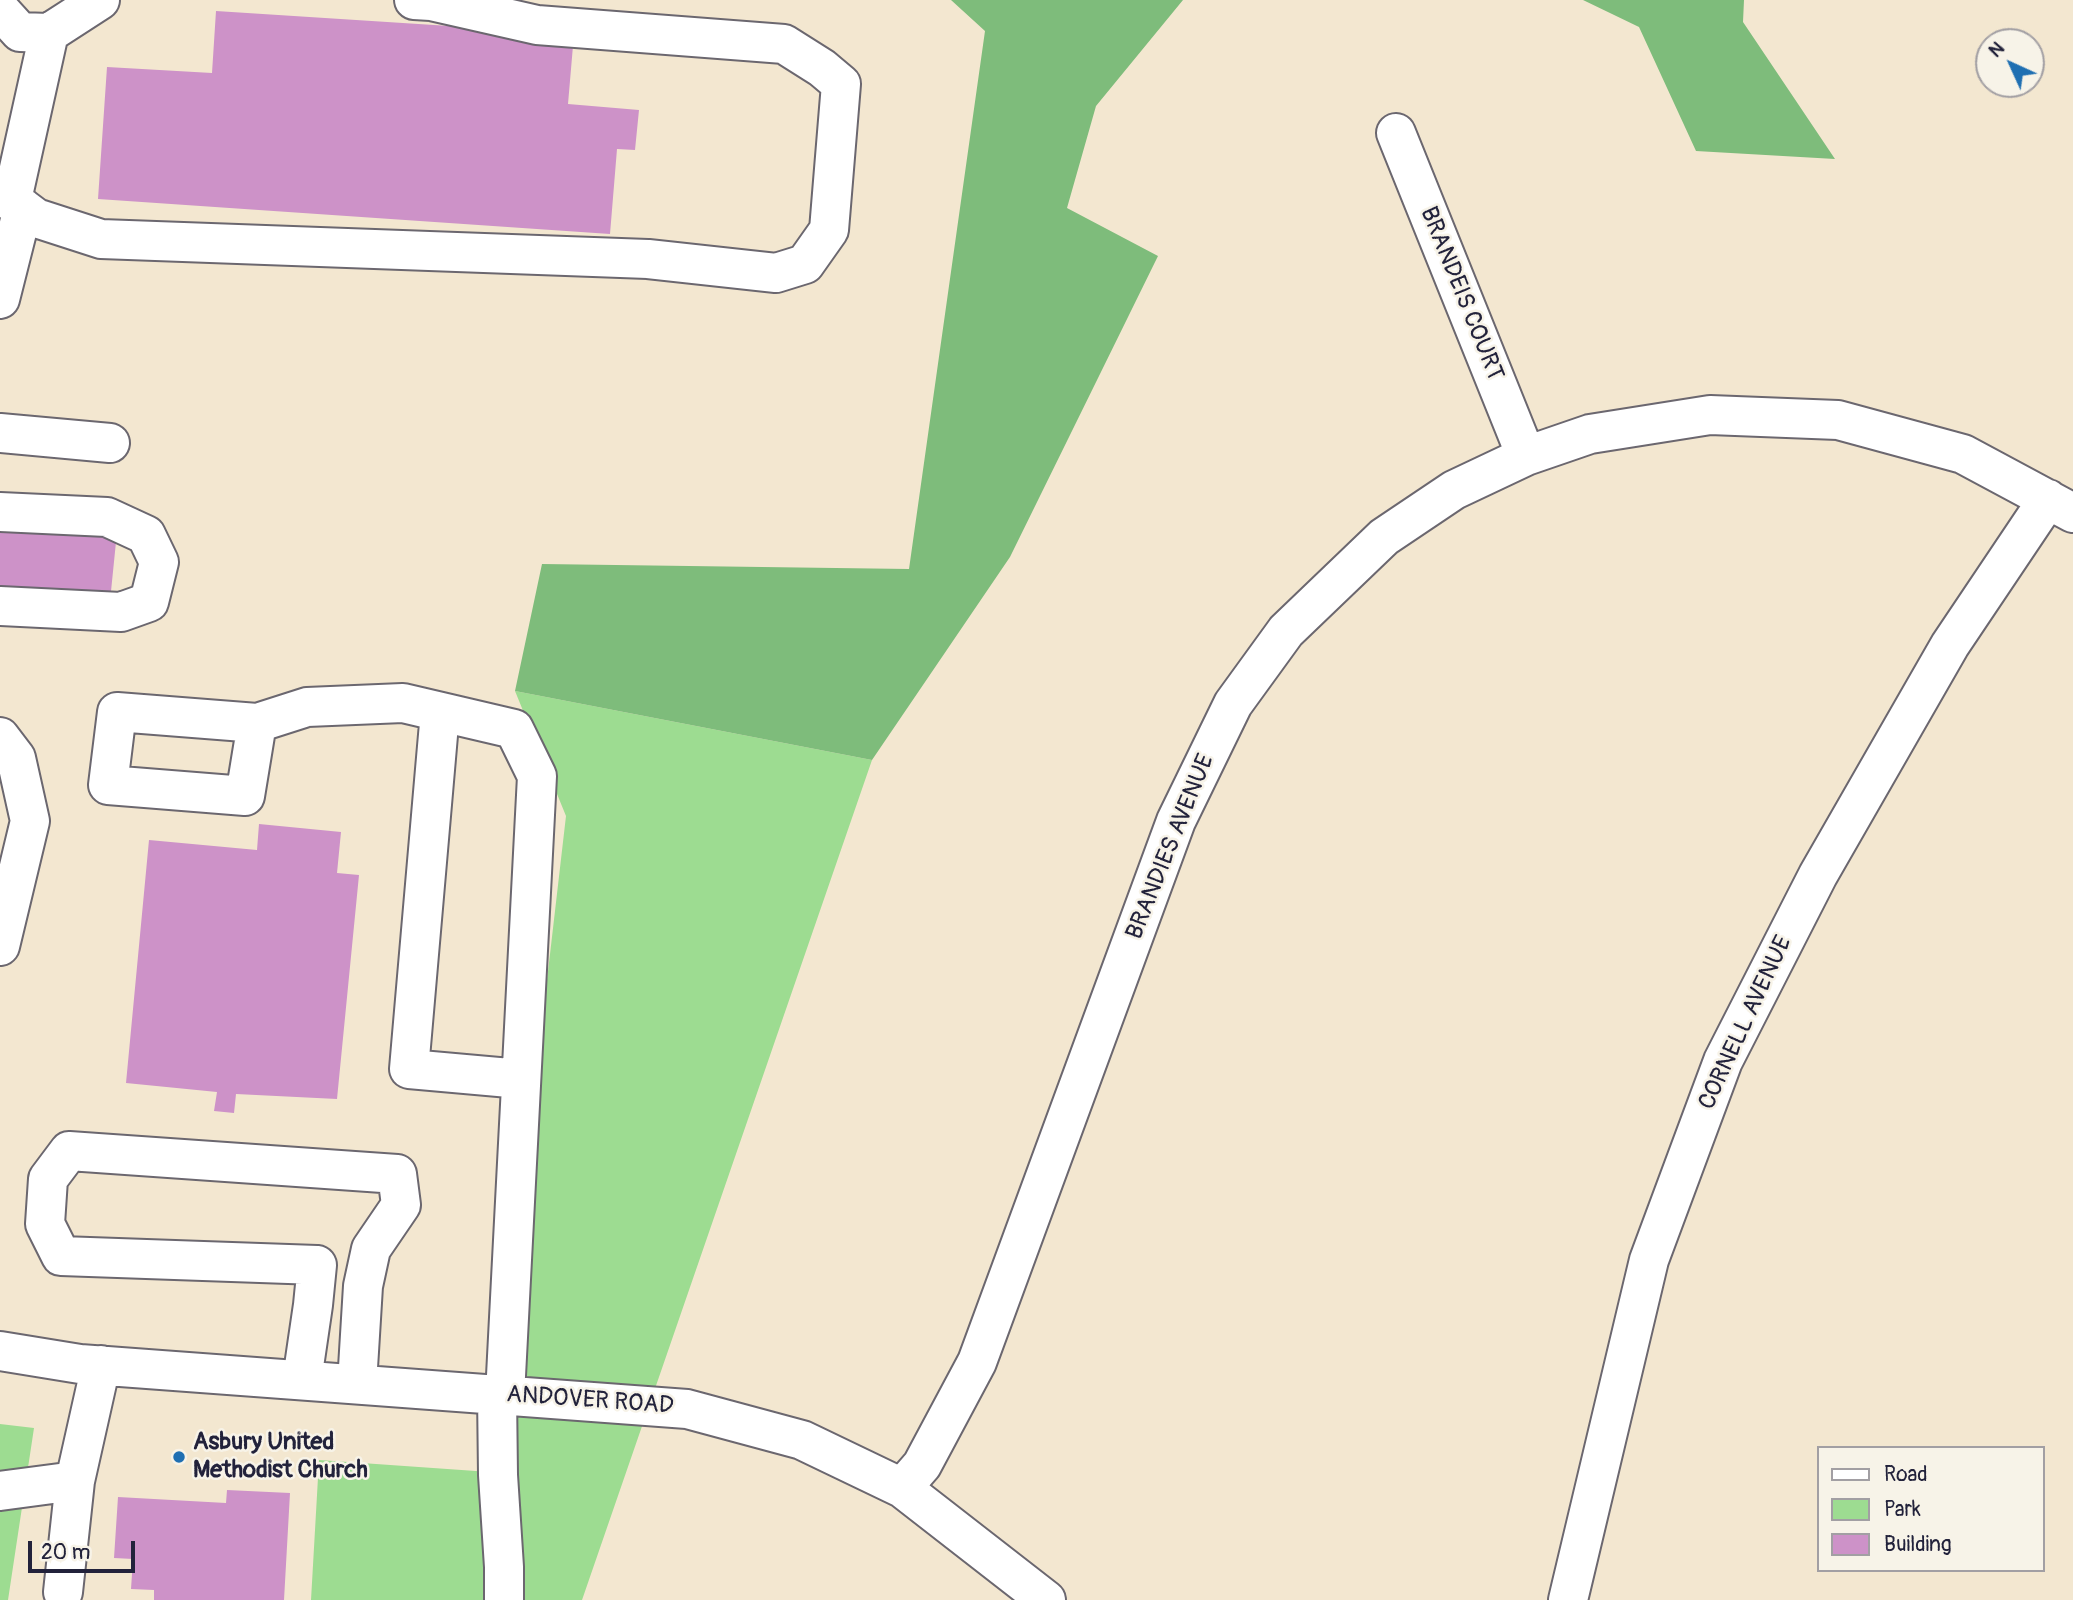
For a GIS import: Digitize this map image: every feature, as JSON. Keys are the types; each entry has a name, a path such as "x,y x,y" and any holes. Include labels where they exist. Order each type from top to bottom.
{"main road":[{"path":"0,10 20,32 49,33 100,0"},
{"path":"12,202 37,218 101,239 648,260 776,273 805,264 829,230 841,84 822,68 784,44 537,25 431,1 414,0"},
{"path":"0,299 12,202 49,33"},
{"name":"BRANDEIS COURT","path":"1396,132 1526,456"},
{"name":"BRANDIES AVENUE","path":"902,1488 922,1465 977,1362 1176,821 1233,704 1286,631 1384,537 1454,490 1526,456 1590,434 1710,415 1838,420 1963,454 2061,506"},
{"path":"0,433 110,443"},
{"name":"CORNELL AVENUE","path":"1568,1600 1648,1260 1723,1060 1818,875 1950,645 2061,506"},
{"path":"0,512 107,517 146,535 159,562 149,602 121,612 0,606"},
{"path":"257,723 307,707 403,703 514,729 537,776 501,1395 498,1475 505,1566 504,1600"},
{"path":"440,712 408,1069 521,1079"},
{"path":"0,737 16,758 30,821 0,946"},
{"path":"302,1380 317,1265 61,1256 45,1224 48,1179 69,1152 397,1174 401,1205 371,1249 363,1286 357,1384"},
{"name":"ANDOVER ROAD","path":"5,1356 91,1365 687,1409 802,1440 902,1488 1034,1596"},
{"path":"63,1592 91,1365"},
{"path":"0,1491 75,1481"}],"green space":[{"path":"951,0 1183,0 1096,106 1067,208 1158,256 1010,557 872,760 515,691 542,564 909,569 985,31"},
{"path":"1583,0 1744,0 1743,22 1835,159 1696,151 1639,27"},
{"path":"515,691 872,760 582,1600 311,1600 319,1460 490,1472 566,816"},
{"path":"0,1424 34,1428 8,1600 0,1600"}],"building":[{"path":"216,11 574,34 568,104 639,110 635,150 617,149 610,234 98,199 107,67 212,73"},
{"path":"0,521 117,532 109,611 0,601"},
{"path":"259,824 341,832 337,873 359,875 337,1099 236,1094 234,1113 214,1111 217,1092 126,1083 149,840 257,850"},
{"path":"227,1490 290,1493 284,1600 154,1600 154,1590 131,1589 133,1559 114,1558 118,1497 226,1503"}],"place":[{"name":"Asbury United Methodist Church","path":"179,1457"}]}
